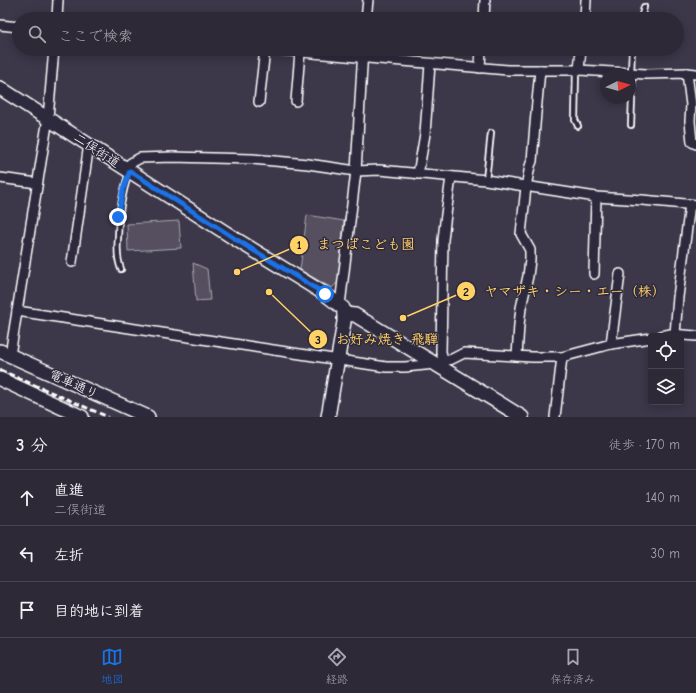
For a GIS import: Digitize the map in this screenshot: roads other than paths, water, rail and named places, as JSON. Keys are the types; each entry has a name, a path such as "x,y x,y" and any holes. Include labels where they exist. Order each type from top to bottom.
{"street":[{"path":"57,12 58,0"},
{"path":"367,12 368,0"},
{"path":"484,12 485,0"},
{"path":"585,12 586,0"},
{"path":"0,25 12,26"},
{"path":"5,353 17,311 48,118 53,56"},
{"path":"259,102 264,56"},
{"path":"296,101 300,56"},
{"path":"328,417 338,360 356,171 362,56"},
{"path":"381,56 430,64 508,70 600,71"},
{"path":"480,68 481,56"},
{"path":"577,70 580,56"},
{"path":"418,174 425,134 430,64"},
{"path":"517,356 521,308 530,260 530,250 521,234 526,187 532,161 540,70"},
{"path":"636,73 691,74 690,121 692,142 696,144"},
{"name":"二俣街道","path":"0,88 237,240 325,294 342,310 355,315 439,362 522,417"},
{"path":"72,262 89,144"},
{"path":"127,169 131,163 140,158 172,157 252,159 308,164 356,171 380,170 486,180 596,197 693,205 678,297 675,333"},
{"path":"439,362 442,352 444,222 451,177"},
{"path":"0,178 37,183"},
{"path":"594,274 596,197"},
{"path":"611,344 620,274"},
{"path":"17,311 386,367 405,367 439,362 452,359 464,353 562,357 611,344 648,338"},
{"path":"684,335 696,336"},
{"name":"電車通り","path":"5,353 148,417"},
{"path":"555,417 562,357"},
{"name":"電車通り","path":"0,379 82,417"}],"lane":[{"path":"643,12 644,7"},
{"path":"632,56 632,68"},
{"path":"577,70 575,120 578,126"},
{"path":"632,104 632,125"},
{"path":"486,180 491,133"},
{"path":"121,269 118,256 118,217 127,169"}],"railway":[{"path":"0,370 108,417"}],"place":[{"name":"まつばこども園","path":"237,272"},
{"name":"お好み焼き 飛騨","path":"269,292"},
{"name":"ヤマザキ・シー・エー（株）","path":"403,318"}]}
